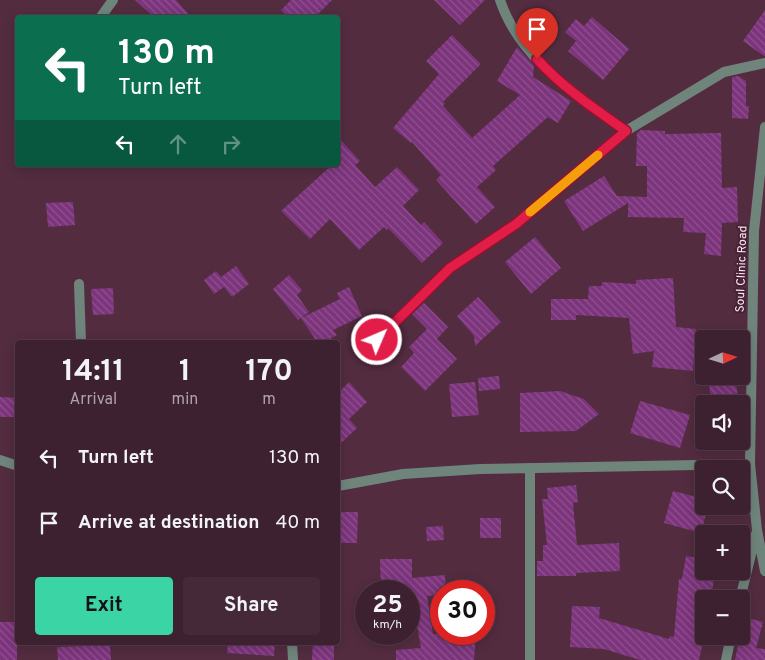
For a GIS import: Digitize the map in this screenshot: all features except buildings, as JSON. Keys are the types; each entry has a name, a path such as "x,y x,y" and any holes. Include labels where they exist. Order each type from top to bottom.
{"street":[{"path":"102,15 113,0"},
{"path":"500,0 506,18 525,46 549,72 626,131"},
{"path":"364,352 450,268 516,224 626,131 724,72 765,63"},
{"name":"Soul Clinic Road","path":"757,530 750,464 754,231 765,127"},
{"path":"79,284 81,340"},
{"path":"0,460 15,465"},
{"path":"340,486 404,474 480,468 695,465"},
{"path":"530,468 530,660"},
{"path":"757,530 765,571"},
{"path":"742,590 757,530"},
{"path":"292,645 293,660"},
{"path":"726,660 729,645"}],"slow traffic":[{"path":"530,212 598,155"}],"route":[{"path":"377,340 450,268 477,252 516,224 626,131 579,97 549,72 537,59"}]}
